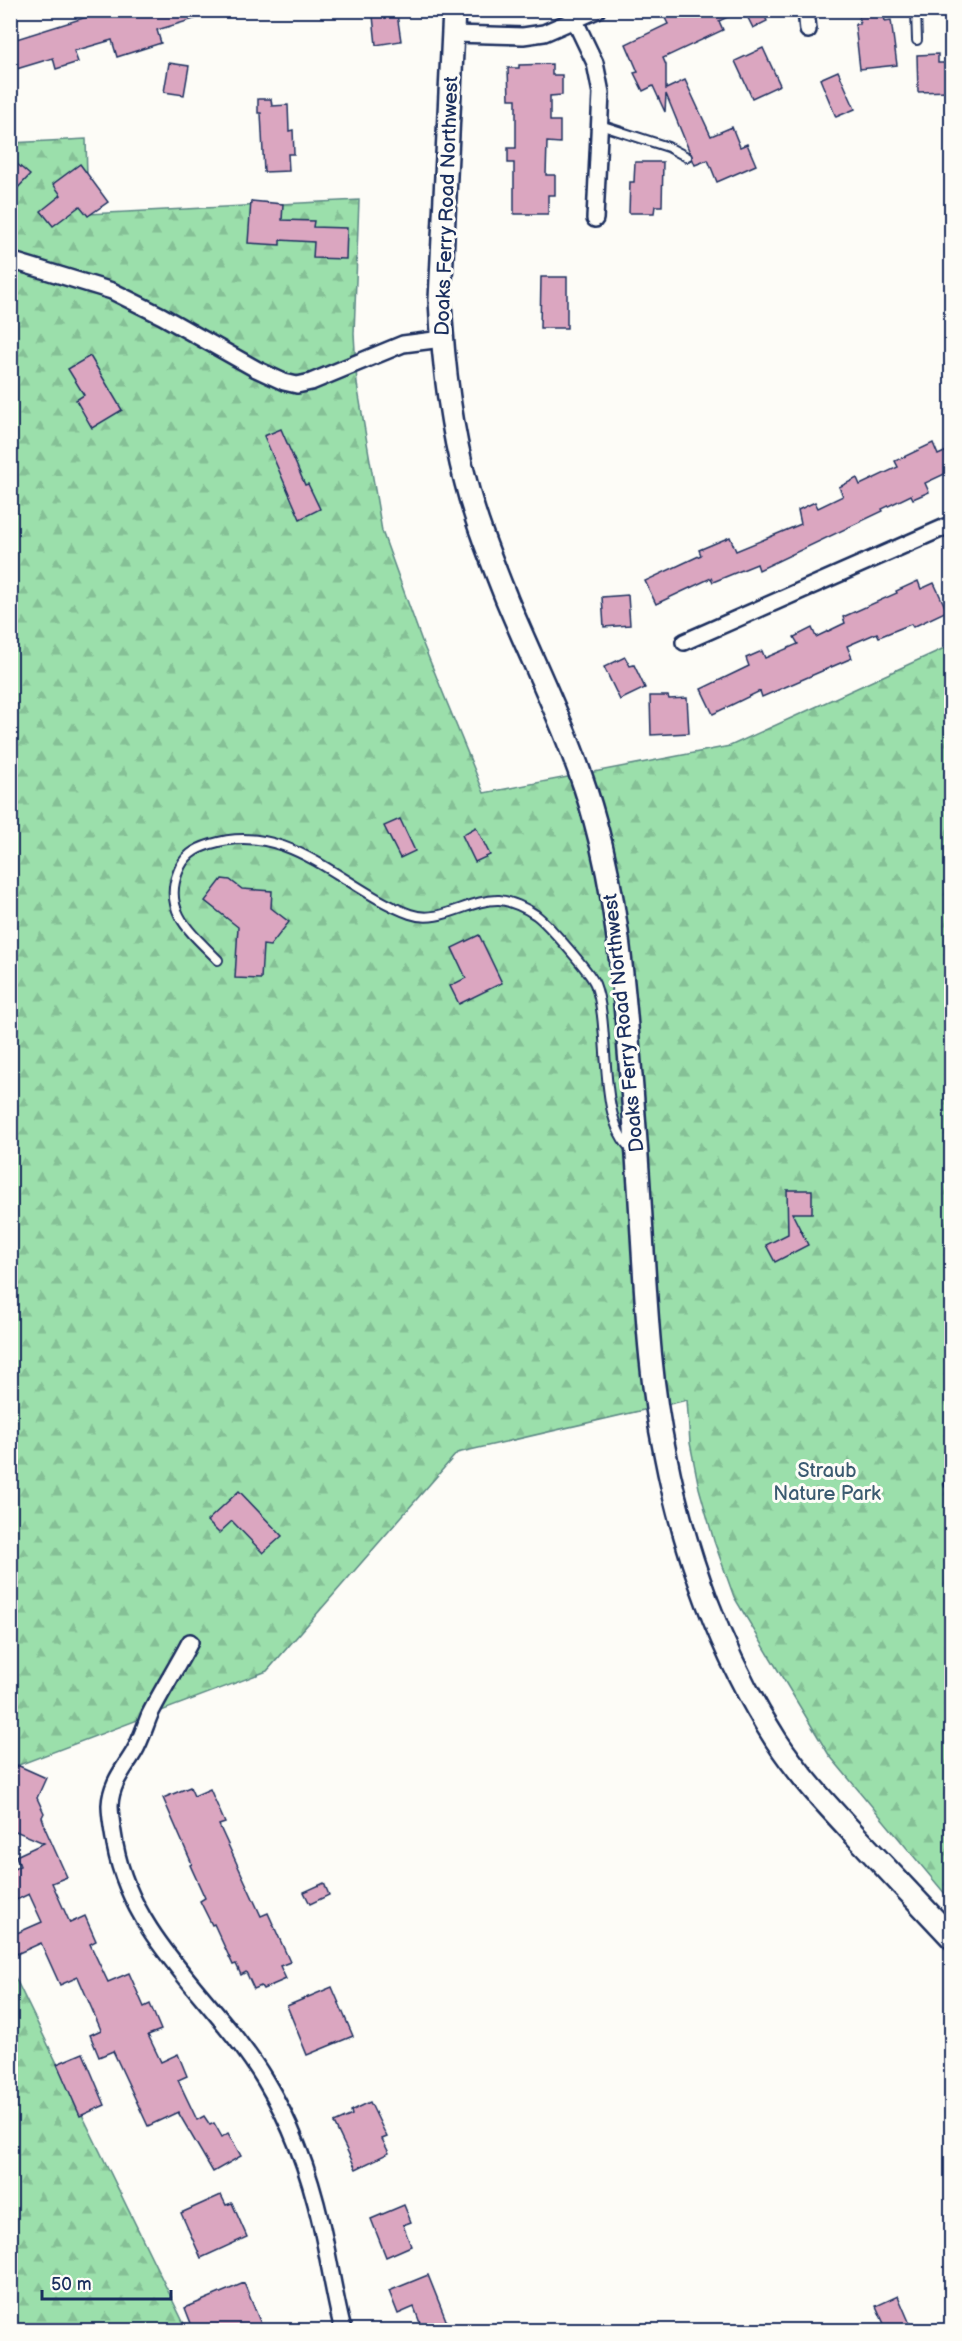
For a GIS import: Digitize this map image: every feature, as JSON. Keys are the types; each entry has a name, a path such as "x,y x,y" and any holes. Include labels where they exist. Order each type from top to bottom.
{"main road":[{"name":"Doaks Ferry Road Northwest","path":"454,10 441,250 442,339 450,405 466,484 505,595 579,772 595,819 609,881 621,957 647,1314 664,1452 676,1502 702,1587 727,1650 777,1742 800,1773 951,1938"}],"street":[{"path":"453,34 523,36 544,33 597,10"},
{"path":"806,10 808,30"},
{"path":"575,21 599,75 601,93 595,219"},
{"path":"10,260 112,291 162,316 256,369 284,382 297,385 311,382 403,344 442,339"},
{"path":"684,642 951,524"},
{"path":"190,1642 151,1713 134,1752 117,1776 110,1803 120,1871 135,1904 152,1933 265,2080 309,2182 321,2222 343,2331"}],"lane":[{"path":"916,10 917,40"},
{"path":"600,125 668,147 687,157"},
{"path":"218,960 181,922 174,885 182,861 189,854 219,841 249,839 290,848 334,870 376,898 411,915 436,915 499,900 520,906 538,917 595,984 609,1094 624,1143 637,1155"}],"path":[{"path":"951,1463 943,1479 951,1511"}],"green space":[{"name":"Straub Nature Park","path":"86,139 88,214 359,200 354,334 357,384 382,531 423,644 484,793 730,746 951,645 951,1901 829,1755 734,1597 714,1541 699,1488 690,1443 687,1400 457,1453 267,1671 11,1768 10,143"},
{"path":"11,1969 187,2330 11,2330"}],"building":[{"path":"109,10 121,10 122,14 133,10 211,10 211,14 157,30 161,43 117,57 112,40 74,51 78,62 56,69 53,58 10,71 10,41"},
{"path":"676,10 742,10 719,21 723,30 663,58 666,65 666,89 685,80 711,136 732,127 740,147 747,144 756,165 717,182 708,160 695,165 666,94 665,112 653,86 643,91 634,73 638,72 626,44 668,24 664,16"},
{"path":"744,10 762,10 767,21 753,28"},
{"path":"858,10 883,10 885,21 891,20 897,65 860,69 855,24 860,24"},
{"path":"397,14 401,41 376,45 373,16"},
{"path":"763,48 780,85 752,98 735,61"},
{"path":"938,54 938,63 951,63 951,91 918,92 917,55"},
{"path":"169,63 189,66 184,95 164,92"},
{"path":"552,64 552,75 562,75 562,95 550,96 550,121 560,121 560,143 547,142 546,175 555,175 555,195 548,195 548,214 514,214 514,163 508,163 508,148 516,148 516,99 509,99 508,68 519,68 519,65"},
{"path":"838,71 855,109 836,117 820,79"},
{"path":"258,99 271,99 272,106 288,105 289,131 293,130 294,154 288,154 289,171 264,172 261,113 258,113"},
{"path":"10,158 30,175 10,196"},
{"path":"635,162 663,162 662,206 655,206 654,213 629,213 630,182 634,182"},
{"path":"80,164 108,202 88,216 80,206 53,226 41,211 61,195 53,184"},
{"path":"251,201 283,204 282,220 314,221 313,227 347,228 346,259 313,258 314,242 280,240 280,245 248,243"},
{"path":"541,277 567,277 567,328 540,328"},
{"path":"90,356 122,410 92,428 76,400 84,395 68,369"},
{"path":"281,429 305,485 308,484 320,509 300,519 264,436"},
{"path":"933,443 938,455 951,449 951,471 925,483 929,492 913,499 911,495 882,509 883,511 759,570 757,564 713,582 711,578 656,604 645,581 701,555 699,550 730,537 736,551 801,524 798,510 815,502 818,508 843,496 839,487 857,478 860,485 898,467 895,461"},
{"path":"918,581 921,589 934,583 947,611 913,627 911,624 879,637 877,633 847,646 852,658 762,697 760,691 713,714 701,689 749,666 746,658 762,651 765,658 798,644 794,637 812,628 816,637 845,623 843,617"},
{"path":"628,595 630,625 604,627 602,597"},
{"path":"625,657 630,666 634,665 645,688 620,700 604,667"},
{"path":"650,696 668,696 669,699 687,698 689,733 651,735"},
{"path":"400,819 415,851 400,858 384,826"},
{"path":"476,827 490,855 475,862 462,835"},
{"path":"222,879 230,880 242,889 272,891 271,908 289,922 270,946 263,945 261,979 235,978 238,927 205,901"},
{"path":"479,935 502,983 459,1004 450,986 466,978 452,948"},
{"path":"787,1190 812,1190 812,1213 792,1213 808,1245 775,1262 766,1245 788,1234"},
{"path":"239,1491 282,1536 263,1553 232,1521 219,1533 207,1521"},
{"path":"17,1765 46,1778 37,1798 44,1813 42,1817 44,1826 67,1877 52,1883 70,1923 85,1916 96,1941 90,1944 108,1982 129,1973 144,2007 150,2004 161,2030 148,2035 161,2062 178,2054 187,2076 178,2080 197,2120 204,2116 210,2125 214,2123 222,2137 228,2133 241,2156 213,2172 178,2112 148,2126 113,2051 99,2057 90,2035 101,2030 78,1977 60,1985 41,1943 10,1957 10,1936 42,1922 29,1894 10,1903 10,1871 20,1866 16,1856 44,1843 13,1830 10,1824 10,1780"},
{"path":"190,1787 194,1796 210,1789 225,1823 219,1825 261,1916 268,1913 290,1962 280,1966 286,1979 263,1989 261,1986 254,1989 246,1972 241,1975 236,1964 233,1965 214,1924 212,1925 200,1901 205,1898 163,1798"},
{"path":"324,1883 329,1895 310,1904 304,1892"},
{"path":"332,1987 353,2036 307,2055 287,2006"},
{"path":"83,2053 105,2105 80,2116 57,2064"},
{"path":"370,2102 387,2137 382,2139 389,2153 356,2169 334,2123 352,2115 351,2111"},
{"path":"221,2195 226,2205 232,2203 247,2237 201,2258 181,2213"},
{"path":"404,2205 411,2222 403,2225 411,2246 386,2257 371,2219"},
{"path":"428,2275 448,2325 433,2331 423,2331 414,2307 398,2314 389,2291"},
{"path":"244,2283 264,2331 216,2331 214,2326 203,2331 194,2331 185,2308"},
{"path":"898,2296 913,2331 891,2331 889,2324 885,2326 876,2306"}]}
